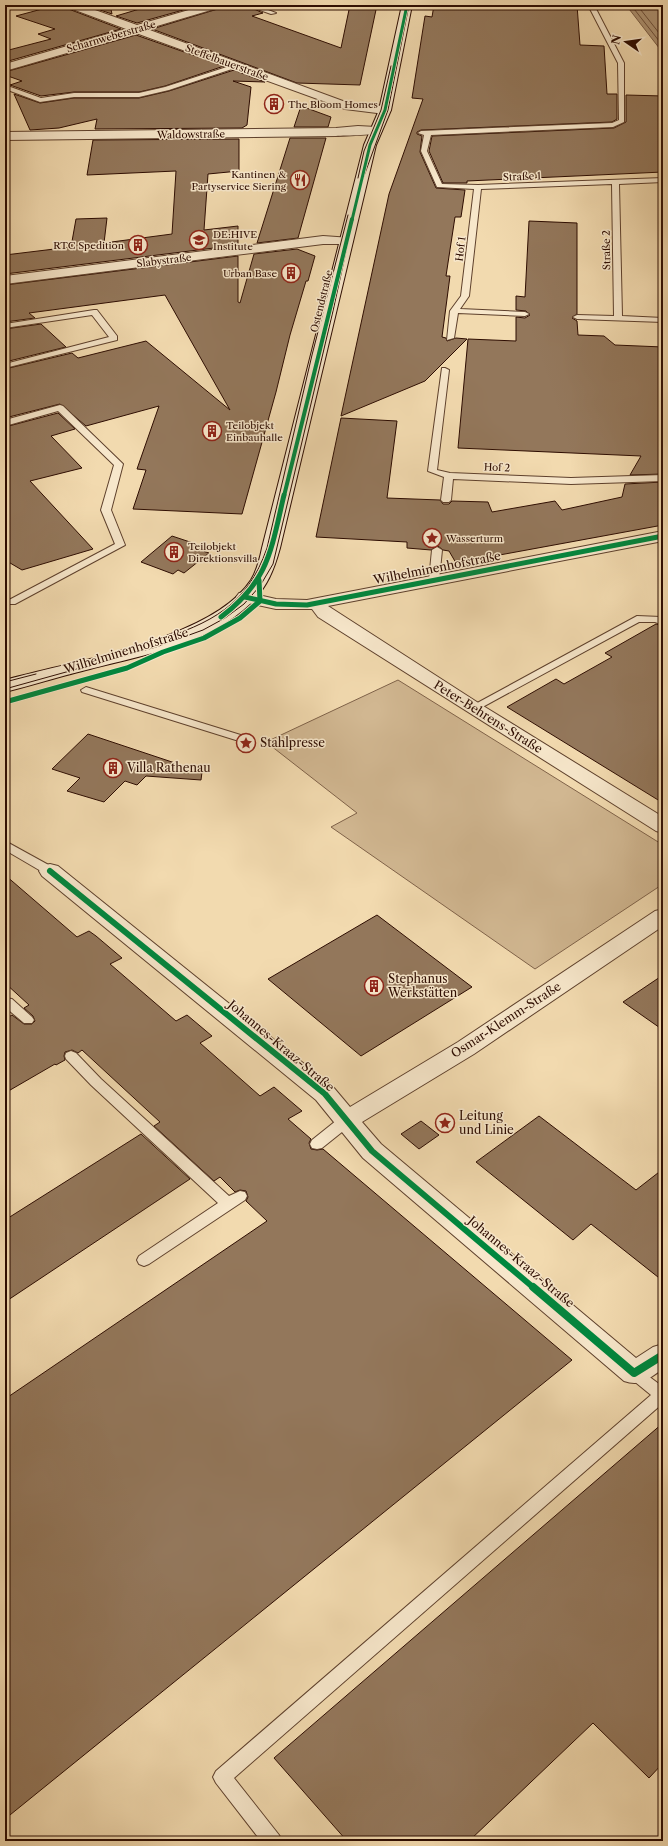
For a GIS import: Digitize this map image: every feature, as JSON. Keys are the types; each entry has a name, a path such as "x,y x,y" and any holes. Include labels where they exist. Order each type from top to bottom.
{"street":[{"name":"Steffelbauerstraße","path":"71,5 349,107 385,110"},
{"name":"Scharnweberstraße","path":"5,68 217,5"},
{"name":"Ostendstraße","path":"245,597 259,580 271,548 370,145 385,110 407,5"},
{"name":"Waldowstraße","path":"14,134 76,132 376,131"},
{"name":"Slabystraße","path":"5,280 323,240 346,240"},
{"name":"Wilhelminenhofstraße","path":"5,686 144,649 188,633 219,618 245,597 288,606 317,603 663,536"},
{"name":"Peter-Behrens-Straße","path":"317,603 324,613 663,826"},
{"name":"Johannes-Kraaz-Straße","path":"50,871 325,1094 372,1151 634,1373"},
{"name":"Osmar-Klemm-Straße","path":"347,1120 466,1048 663,916"},
{"path":"634,1373 663,1355"}],"lane":[{"path":"249,5 273,13"},
{"name":"Straße 1","path":"591,5 622,63 622,120 612,125 424,133 424,151 439,186 478,187 663,180"},
{"path":"5,87 40,100 74,95 139,95 175,86 236,66"},
{"name":"Straße 2","path":"615,182 618,318"},
{"name":"Hof 1","path":"450,338 454,311 465,296 478,187"},
{"path":"454,311 525,314"},
{"path":"5,326 94,312 114,338 5,366"},
{"path":"577,317 663,320"},
{"name":"Hof 2","path":"445,370 432,471 449,476 571,481 663,478"},
{"path":"5,423 60,408 119,464 106,510 120,545 12,602"},
{"path":"446,500 449,476"},
{"path":"434,580 437,550"},
{"path":"473,708 637,619 657,619 663,622"},
{"path":"86,690 243,739"},
{"name":"Johannes-Kraaz-Straße","path":"5,845 50,871"},
{"path":"5,1003 8,1002 28,1020"},
{"path":"71,1056 96,1082 228,1204"},
{"path":"317,1144 347,1120"},
{"path":"144,1260 240,1196"},
{"path":"273,1841 222,1777 662,1395 634,1373"}],"shaded area":[{"path":"398,680 663,845 663,884 535,969 331,827 357,813 266,742"}],"water":[{"path":"626,5 663,5 663,53"}],"building":[{"path":"57,5 65,5 66,8 121,29 5,62 5,51 51,39 38,34 55,29 16,16"},
{"path":"85,5 110,5 112,14"},
{"path":"153,5 201,5 137,23 116,16"},
{"path":"223,5 245,5 263,13 252,16 341,48 350,5 377,5 360,85 297,83 152,29 221,8"},
{"path":"434,5 577,5 580,45 604,46 607,94 617,94 617,119 612,122 421,130 417,132 417,134 422,136 420,152 436,188 465,190 461,217 455,217 446,276 450,276 442,337 446,338 447,341 456,338 467,339 425,381 341,416 389,194 423,99 412,98 425,16 432,17"},
{"path":"136,35 224,66 165,86 139,92 74,92 41,96 10,85 22,81 5,75 5,72"},
{"path":"234,70 265,82 233,81 251,87 247,125 242,128 95,129 97,119 59,128 30,130 14,94 40,103 74,98 139,98 169,91"},
{"path":"626,95 663,96 663,172 443,183 429,151 432,136 614,128 626,122"},
{"path":"301,106 331,117 328,127 294,127"},
{"path":"290,138 326,138 298,238 257,243"},
{"path":"239,139 239,171 208,174 204,230 238,226 238,245 5,274 5,255 71,247 76,219 107,218 104,243 172,234 176,171 87,175 93,140"},
{"path":"529,221 577,223 577,314 572,318 577,321 578,335 604,336 615,345 663,347 663,474 630,475 641,456 458,448 468,339 516,341 516,317 525,318 530,315 526,311 516,310 516,296 525,297"},
{"path":"297,249 315,256 290,335 276,392 242,514 133,509 146,470 137,469 159,406 86,426 60,404 5,418 5,369 72,353 78,358 146,341 230,410 165,295 29,313 35,318 5,322 5,285 238,256 238,302 240,303 254,254"},
{"path":"41,324 66,347 5,362 5,329"},
{"path":"58,413 75,429 51,436 82,468 30,481 93,549 22,570 5,560 5,427"},
{"path":"341,418 397,421 387,498 440,500 443,504 449,504 452,501 488,502 492,512 555,501 562,510 622,497 625,484 663,482 663,525 456,563 449,551 443,550 438,546 431,550 407,548 407,542 316,537"},
{"name":"Teilobjekt Direktionsvilla","path":"172,536 196,544 193,548 209,553 184,573 178,570 173,574 141,562"},
{"path":"656,624 663,626 663,803 507,707 556,679 564,684 612,657 605,653"},
{"name":"Villa Rathenau","path":"88,734 202,772 201,780 146,776 137,785 125,781 104,802 67,791 80,778 52,769"},
{"path":"5,875 77,937 89,931 122,958 110,964 176,1021 187,1015 212,1036 200,1043 260,1096 274,1087 302,1111 288,1119 311,1139 309,1143 311,1149 323,1149 572,1360 5,1819 5,1399 267,1221 246,1201 248,1197 246,1191 240,1190 235,1192 220,1177 214,1181 154,1126 160,1122 82,1050 78,1053 72,1050 65,1052 65,1060 56,1065 55,1064 5,1093 5,1019 12,1015 24,1024 32,1024 35,1021 33,1016 24,1008 29,1005 5,983"},
{"name":"Stephanus Werkstätten","path":"377,915 472,987 361,1056 268,979"},
{"path":"663,975 663,1030 623,1002"},
{"path":"539,1116 636,1190 663,1169 663,1281 591,1224 573,1240 476,1162"},
{"path":"421,1121 439,1135 419,1149 401,1134"},
{"path":"141,1134 190,1179 5,1302 5,1220"},
{"path":"663,1423 663,1763 649,1778 593,1723 469,1841 347,1841 274,1758"}],"tram line":[{"path":"5,689 156,647 203,630 225,618 244,604 260,586 273,564 333,311 360,187 388,110 409,5"},
{"path":"358,178 364,151 381,110 391,66"},
{"path":"156,641 194,627 225,610 238,598 259,568 267,548 312,355 348,215"},
{"path":"5,682 36,674"}],"cycle path":[{"path":"221,617 240,602 254,587 263,570 271,548 370,145 385,110 407,5"},
{"path":"245,597 276,604 307,605 663,536"},
{"path":"5,702 127,668 163,652 204,638 240,618 260,601 259,580"},
{"path":"50,871 325,1094 372,1151 634,1373 663,1355"}],"place":[{"name":"The Bloom Homes","path":"274,104"},
{"name":"Kantinen & Partyservice Siering","path":"300,180"},
{"name":"DE:HIVE Institute","path":"199,240"},
{"name":"RTC Spedition","path":"138,245"},
{"name":"Urban Base","path":"291,273"},
{"name":"Teilobjekt Einbauhalle","path":"212,431"},
{"name":"Wasserturm","path":"432,538"},
{"name":"Teilobjekt Direktionsvilla","path":"174,552"},
{"name":"Stahlpresse","path":"246,743"},
{"name":"Villa Rathenau","path":"113,768"},
{"name":"Stephanus Werkstätten","path":"374,986"},
{"name":"Leitung und Linie","path":"445,1123"}]}
